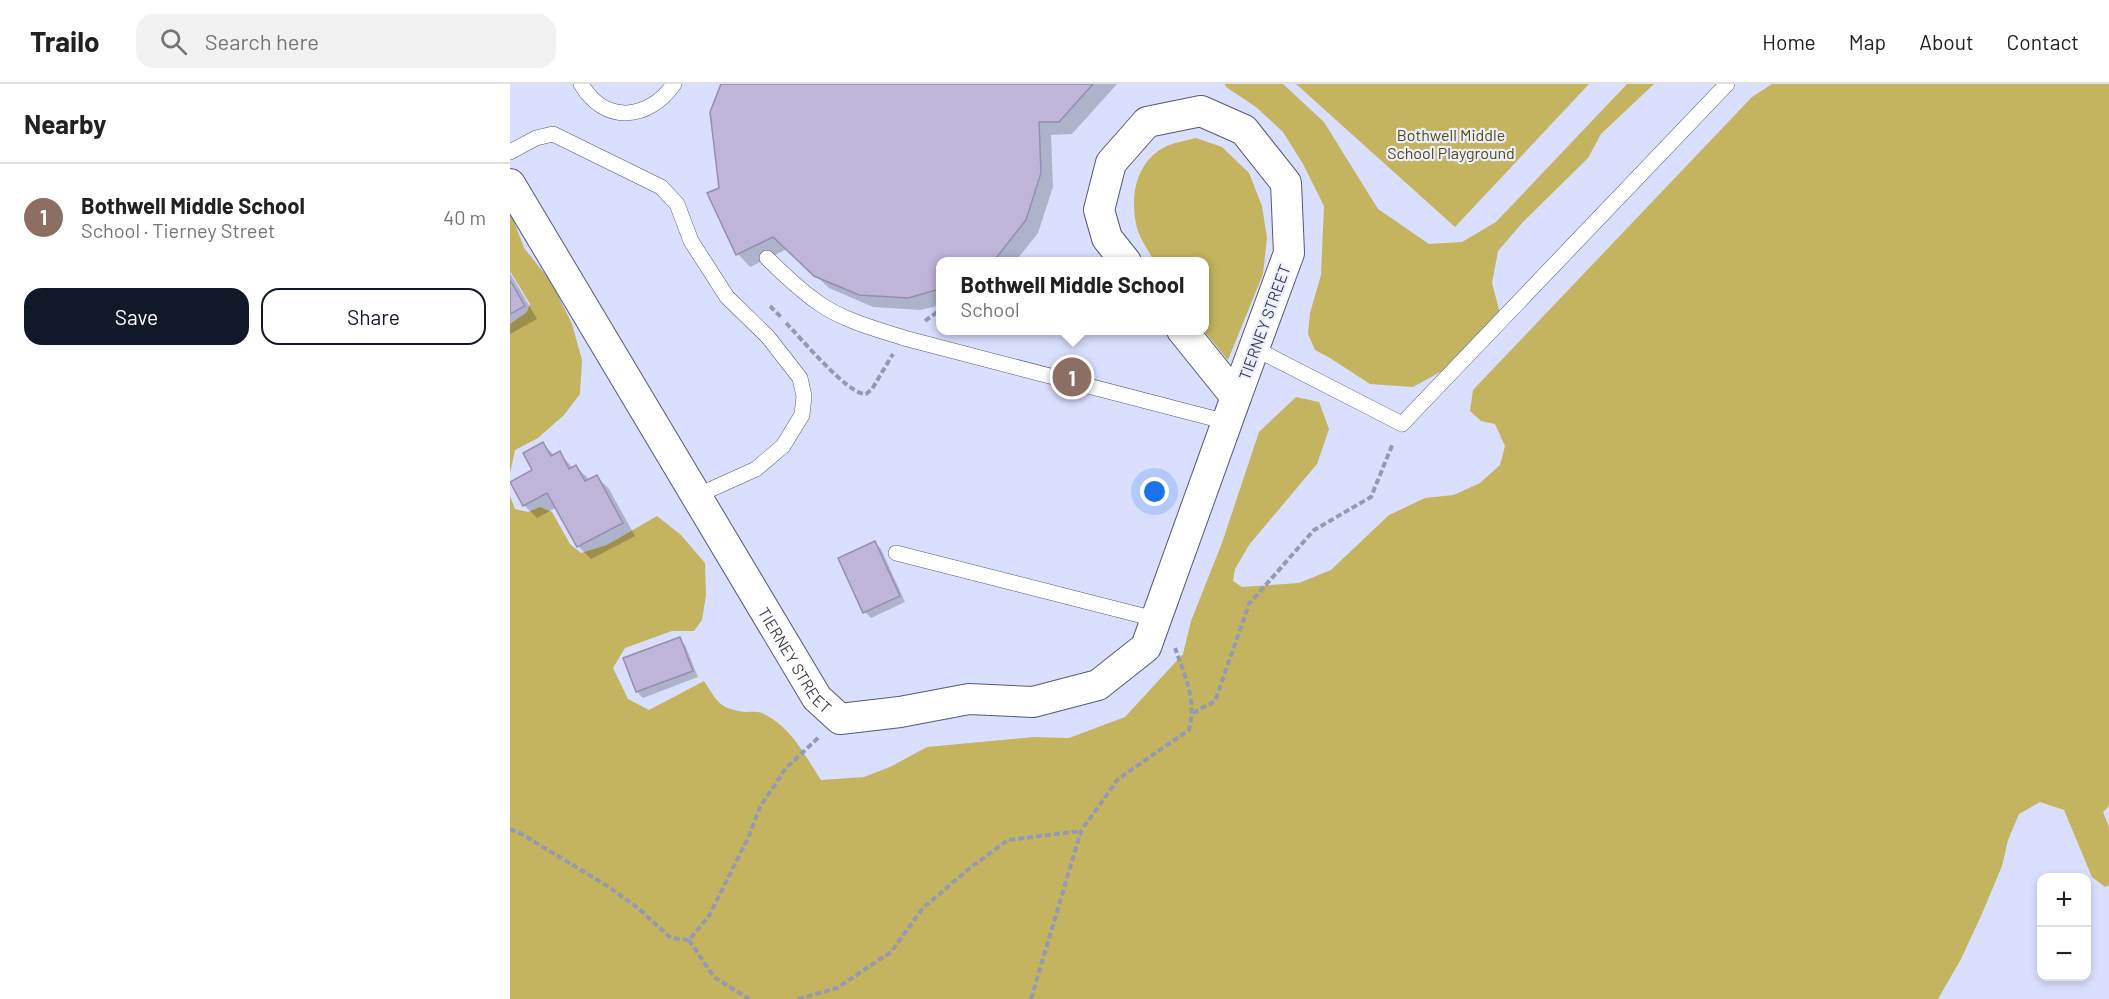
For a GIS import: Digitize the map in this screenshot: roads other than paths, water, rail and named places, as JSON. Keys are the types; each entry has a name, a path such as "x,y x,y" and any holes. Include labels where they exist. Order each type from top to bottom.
{"street":[{"name":"TIERNEY STREET","path":"510,184 817,698 840,719 900,712 969,699 1033,702 1098,686 1146,647 1289,253 1286,183 1244,130 1201,111 1147,122 1111,163 1099,210 1107,238 1123,257"},
{"name":"TIERNEY STREET","path":"1185,335 1232,410"}],"lane":[{"path":"581,84 597,105 611,112 628,114 665,97 674,84"},
{"path":"1254,348 1401,423 1727,84"},
{"path":"510,152 536,138 553,134 661,187 677,204 691,242 727,297 768,337 800,378 804,396 802,415 783,446 756,469 696,496"},
{"path":"767,258 791,282 822,306 860,324 903,338 1232,410"},
{"path":"896,554 1155,619"}],"place":[{"name":"Bothwell Middle School","path":"1072,377"}],"park label":[{"name":"Bothwell Middle School Playground","path":"1451,143"}]}
